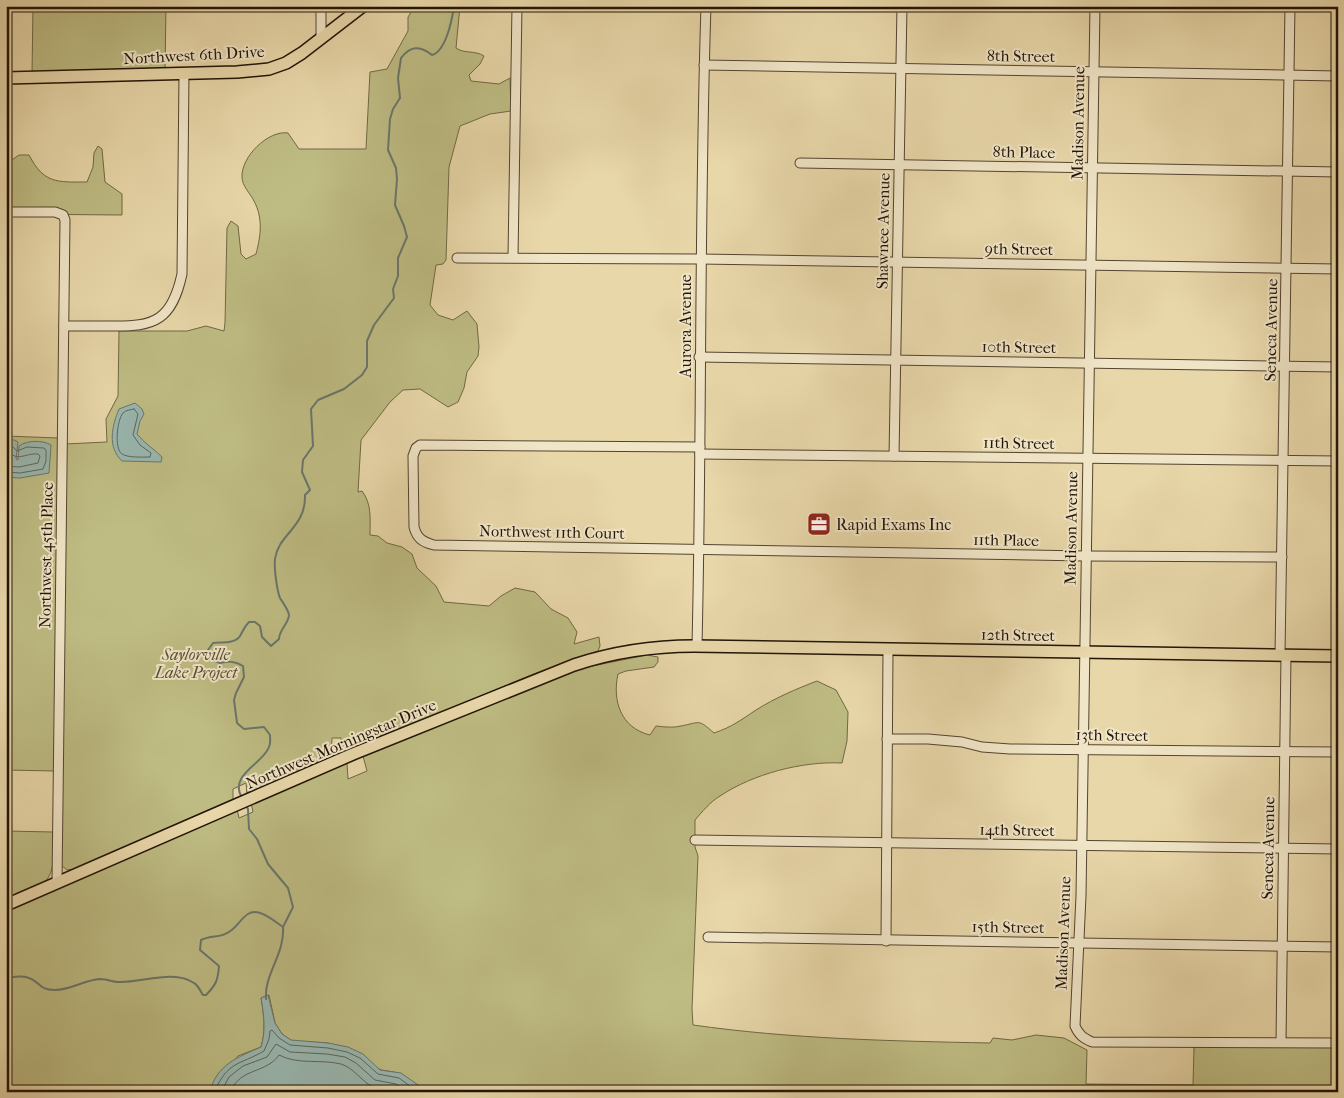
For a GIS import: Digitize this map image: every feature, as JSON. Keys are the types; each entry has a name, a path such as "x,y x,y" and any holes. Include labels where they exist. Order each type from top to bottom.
{"main road":[{"name":"Northwest 6th Drive","path":"6,78 184,74 269,69 294,59 363,6"},
{"name":"Northwest Morningstar Drive","path":"6,905 355,753 574,665 598,657 631,651 674,646 697,646"},
{"name":"12th Street","path":"697,646 1338,656"}],"street":[{"path":"321,6 322,39"},
{"path":"513,257 517,6"},
{"name":"Aurora Avenue","path":"697,646 700,259 706,6"},
{"name":"Shawnee Avenue","path":"894,456 902,6"},
{"name":"Madison Avenue","path":"1095,6 1081,846 1075,1026 1082,1038 1092,1042 1281,1042"},
{"name":"Seneca Avenue","path":"1281,1042 1285,751 1282,557 1290,6"},
{"name":"8th Street","path":"704,65 1338,76"},
{"path":"64,326 144,325 161,317 168,310 179,289 182,274 184,74"},
{"name":"8th Place","path":"800,163 1338,172"},
{"name":"Northwest 45th Place","path":"6,212 55,212 63,215 66,220 56,882"},
{"name":"9th Street","path":"457,258 700,259 1338,269"},
{"name":"10th Street","path":"699,357 1338,367"},
{"name":"11th Street","path":"414,527 413,456 416,448 424,444 894,456 1338,461"},
{"name":"Northwest 11th Court","path":"414,527 416,535 420,540 434,545 699,549"},
{"name":"11th Place","path":"699,549 1086,556 1282,557"},
{"path":"886,941 888,650"},
{"name":"13th Street","path":"887,739 962,742 992,748 1338,752"},
{"name":"14th Street","path":"695,840 1338,849"},
{"name":"15th Street","path":"708,937 1338,947"},
{"path":"1281,1042 1338,1043"}],"green space":[{"path":"33,6 166,6 165,71 32,73"},
{"name":"Saylorville Lake Project","path":"415,6 460,6 456,48 484,56 480,64 469,75 471,81 499,84 510,78 511,111 490,114 460,126 449,167 446,260 443,264 436,265 430,305 438,315 453,320 467,311 477,324 478,356 467,372 464,388 458,402 448,407 420,389 403,390 390,402 361,440 358,492 362,491 367,501 370,512 370,535 378,536 387,543 402,547 412,554 417,568 436,586 444,602 489,606 515,588 535,592 551,609 568,618 577,632 574,644 599,637 600,646 598,651 534,674 345,753 341,751 341,738 332,738 331,758 247,795 246,783 233,789 233,801 77,869 67,870 61,865 65,444 107,442 106,419 118,396 119,331 187,331 206,326 224,331 227,228 231,221 238,226 241,254 246,259 256,254 260,233 257,207 242,180 246,161 264,140 280,133 288,133 299,149 366,149 370,72 387,69 408,31 408,17"},
{"path":"98,146 102,149 105,182 122,194 122,215 6,214 6,164 19,155 29,155 40,171 52,179 67,182 87,182 93,167 94,153"},
{"path":"6,436 58,438 55,771 6,770"},
{"path":"647,655 658,657 658,662 654,667 618,674 616,694 621,712 626,720 640,731 650,735 656,726 675,727 696,723 705,725 714,733 731,726 778,698 817,681 836,690 848,712 847,741 842,763 811,764 778,770 747,781 720,796 695,820 695,847 698,856 693,1025 804,1036 879,1040 990,1043 993,1038 1012,1040 1036,1035 1064,1038 1087,1050 1086,1084 1193,1085 1194,1048 1203,1046 1338,1047 1338,1092 428,1092 394,1072 381,1070 328,1043 292,1041 282,1034 275,1023 269,995 261,998 264,1035 261,1047 238,1056 210,1092 6,1092 6,911 237,809 239,818 253,812 251,803 347,763 348,779 367,771 363,756 582,668"},
{"path":"6,831 53,832 54,850 51,873 48,878 29,891 6,900"}],"water":[{"path":"135,403 142,409 144,414 137,434 162,457 161,462 122,461 114,449 112,436 114,422 119,409"},
{"path":"6,439 18,442 16,459 18,460 19,446 22,444 35,441 51,445 49,473 20,478 6,477"},
{"path":"268,995 275,1023 282,1034 291,1040 328,1043 348,1047 363,1054 380,1070 401,1073 428,1092 210,1092 217,1075 229,1063 261,1047 264,1023 261,998"}],"waterway":[{"path":"242,798 239,783 248,770 266,753 270,744 270,735 264,727 244,729 237,723 234,700 244,677 243,666 232,662 220,663 211,659 208,650 213,643 238,639 249,622 255,622 260,626 262,637 271,646 279,639 289,618 288,611 280,598 278,590 275,559 281,543 297,523 304,506 305,495 310,490 302,472 303,460 313,446 311,409 318,400 344,389 362,375 367,367 367,341 374,325 394,298 393,289 398,276 398,258 407,237 395,205 396,168 388,150 390,119 393,109 400,98 398,78 401,58 408,51 415,48 419,48 432,55 437,52 448,34 454,6"},
{"path":"245,804 248,809 249,829 257,839 268,864 288,888 293,907 283,927"},
{"path":"6,978 26,977 45,989 55,990 100,979 128,982 177,977 194,983 203,995 206,995 216,982 219,966 200,950 201,940 224,935 248,914 257,912 262,913 283,927 281,946 268,981 266,999"}],"place":[{"name":"Rapid Exams Inc","path":"819,524"}]}
